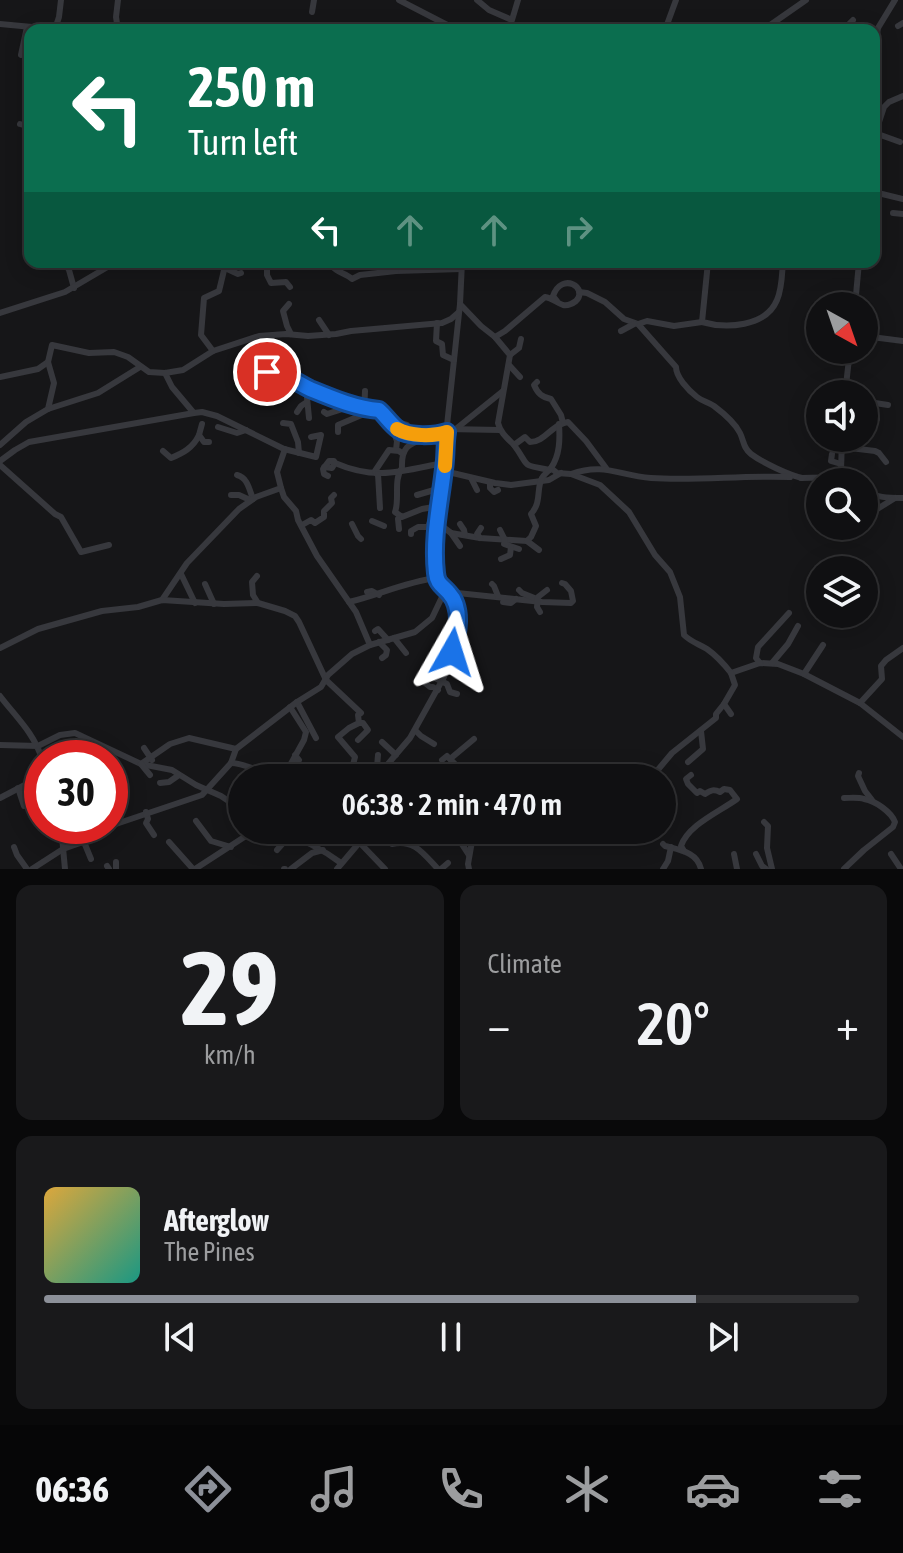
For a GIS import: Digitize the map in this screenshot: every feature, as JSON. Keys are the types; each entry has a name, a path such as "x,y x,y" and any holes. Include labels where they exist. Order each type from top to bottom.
{"street":[{"path":"57,24 61,0"},
{"path":"117,24 118,0"},
{"path":"312,12 314,0"},
{"path":"399,0 445,24"},
{"path":"477,0 489,10 512,20"},
{"path":"512,24 518,0"},
{"path":"667,24 676,0"},
{"path":"772,24 806,0"},
{"path":"880,25 895,0"},
{"path":"849,24 853,20"},
{"path":"0,24 24,27"},
{"path":"21,55 24,41"},
{"path":"880,119 884,107 903,96"},
{"path":"20,124 24,125"},
{"path":"880,136 900,142"},
{"path":"880,193 903,199"},
{"path":"893,213 903,214"},
{"path":"68,268 74,288"},
{"path":"0,313 74,288 106,268"},
{"path":"213,351 201,335 204,298 219,291 224,268"},
{"path":"229,268 241,273"},
{"path":"267,268 271,283 286,282 290,287"},
{"path":"334,268 352,279 360,275 436,268"},
{"path":"128,819 202,795 231,763 236,749 321,687 328,675 352,654 370,645 415,632 432,618 442,597 436,578 434,534 444,468 462,268"},
{"path":"702,322 707,268"},
{"path":"621,331 647,321 674,326 702,322 720,325 751,322 767,314 773,307 778,297 782,268"},
{"path":"856,292 858,268"},
{"path":"495,337 561,284 574,284 579,292"},
{"path":"555,290 553,296 557,301"},
{"path":"545,297 569,305 579,292"},
{"path":"579,292 605,302 624,319 636,324 676,367 677,374 696,396 714,406 736,426 745,449 754,457 802,478"},
{"path":"289,304 283,311 291,334"},
{"path":"48,409 54,383 48,362 52,345 89,353 114,352 128,357 149,372 165,373 183,370 213,351 259,336 329,335 423,325 451,319 460,308"},
{"path":"460,308 495,337 510,355 498,423 500,430 527,466 571,474 600,485 629,512 672,577 680,597 684,635 719,659 731,673 735,685"},
{"path":"319,320 329,335"},
{"path":"437,323 436,341 442,344 443,355 454,360"},
{"path":"423,325 436,337"},
{"path":"878,338 903,341"},
{"path":"510,355 519,348 521,339"},
{"path":"0,377 38,369 48,362"},
{"path":"509,365 520,377"},
{"path":"0,445 26,422 48,409 98,393 140,367"},
{"path":"265,383 267,372 272,372 350,405 379,410 391,423 400,452 402,468 398,472 395,509 398,515 402,517 439,506"},
{"path":"165,373 172,387 194,413"},
{"path":"527,541 536,526 531,514 537,507 540,480 550,469 560,441 561,423 551,399 543,397 536,389 534,385 537,382"},
{"path":"306,387 309,418"},
{"path":"338,432 338,425 364,414 365,391"},
{"path":"457,428 503,391"},
{"path":"346,393 350,405"},
{"path":"334,398 324,412 327,414 350,405"},
{"path":"297,412 307,402"},
{"path":"878,403 888,405"},
{"path":"109,545 81,552 61,517 0,463 29,442 194,413 217,416 285,449 316,457 320,425"},
{"path":"163,451 171,458 192,447 207,413"},
{"path":"514,445 525,437 530,442 538,442 561,423 568,422 606,468"},
{"path":"283,423 291,424 299,453"},
{"path":"391,423 407,425 411,442"},
{"path":"194,428 202,424"},
{"path":"218,427 237,433 246,430"},
{"path":"400,452 411,442 447,430 500,430"},
{"path":"410,433 433,435"},
{"path":"199,435 204,442 209,442"},
{"path":"311,437 321,435"},
{"path":"252,444 257,437"},
{"path":"285,449 277,472 284,497 296,511 317,556 356,612 370,645"},
{"path":"380,508 372,475 389,450 400,452"},
{"path":"841,468 843,452"},
{"path":"877,452 886,462"},
{"path":"832,454 831,461 841,464"},
{"path":"328,476 324,474 324,467 332,468 335,463 372,475 438,464 471,478 511,485 549,480 561,473"},
{"path":"571,474 606,468 649,478 806,478"},
{"path":"237,475 248,484 252,500"},
{"path":"471,478 477,490"},
{"path":"490,482 490,488 494,492 498,490"},
{"path":"511,485 515,494"},
{"path":"162,600 187,563 239,509 281,488"},
{"path":"417,495 441,488"},
{"path":"231,495 252,500"},
{"path":"302,525 311,520 315,523 324,517 324,511 332,503 334,495"},
{"path":"878,495 899,498"},
{"path":"878,509 899,498"},
{"path":"411,534 413,529 428,527 432,516 460,546"},
{"path":"398,519 399,529"},
{"path":"372,521 384,526"},
{"path":"352,524 361,539"},
{"path":"460,524 465,535"},
{"path":"480,538 477,534 481,528"},
{"path":"500,530 504,544 515,548 510,555 501,559"},
{"path":"451,533 527,541 539,550"},
{"path":"181,574 195,603"},
{"path":"257,576 252,582 253,595 258,603"},
{"path":"349,602 436,578"},
{"path":"562,583 571,591 573,601 565,612"},
{"path":"205,584 214,604"},
{"path":"492,584 501,596"},
{"path":"439,586 462,605"},
{"path":"519,590 538,600"},
{"path":"540,612 538,600 547,590"},
{"path":"367,592 379,595"},
{"path":"436,610 456,597 478,594 569,603"},
{"path":"478,594 481,605"},
{"path":"388,764 415,730 442,682 458,629 456,597"},
{"path":"0,648 38,629 102,611 138,607 162,600 258,603 295,616 326,680 360,710 359,723"},
{"path":"760,663 756,658 758,647 789,613"},
{"path":"772,663 798,626"},
{"path":"375,631 378,629 406,653"},
{"path":"379,642 387,650 382,658"},
{"path":"804,674 823,645"},
{"path":"860,703 882,679 881,666 903,648"},
{"path":"731,673 760,663 778,664 860,703 903,737"},
{"path":"663,764 680,744 716,718 741,671"},
{"path":"438,690 426,685 429,675 447,684 450,692 457,694"},
{"path":"314,692 318,699"},
{"path":"333,699 340,694"},
{"path":"0,696 35,740"},
{"path":"291,764 308,728 294,704"},
{"path":"724,704 731,714"},
{"path":"688,762 703,749 699,730 705,718"},
{"path":"352,764 355,757 338,737 349,728 363,723 368,730 358,740"},
{"path":"415,730 434,744"},
{"path":"50,740 71,732 88,740"},
{"path":"408,740 421,736"},
{"path":"141,764 170,744 189,738 236,749"},
{"path":"451,764 446,760 474,739"},
{"path":"382,742 396,755"},
{"path":"0,745 24,746"},
{"path":"144,748 156,767"},
{"path":"294,764 299,760 295,755"},
{"path":"378,755 378,764"},
{"path":"128,758 172,770 228,801"},
{"path":"231,763 243,764"},
{"path":"141,764 150,775"},
{"path":"845,869 895,822 865,791 859,773"},
{"path":"160,783 169,782 179,775"},
{"path":"684,851 681,846 692,829 737,799 730,790 724,789 720,792 710,790 705,794 700,791 697,796 686,779 691,775"},
{"path":"7,803 2,797 24,785"},
{"path":"18,788 24,806"},
{"path":"844,798 864,798 875,802"},
{"path":"146,812 146,823 154,835"},
{"path":"196,821 211,841 231,847"},
{"path":"756,854 762,866 769,869 768,826 764,822"},
{"path":"169,842 194,869 207,866 235,844"},
{"path":"63,844 65,869"},
{"path":"14,847 30,869 63,849 78,844"},
{"path":"85,844 91,859"},
{"path":"277,850 282,844"},
{"path":"310,844 323,850 339,866 359,844"},
{"path":"361,844 385,869"},
{"path":"411,844 440,869 448,863"},
{"path":"462,844 469,855"},
{"path":"469,869 471,844"},
{"path":"663,869 668,861 667,846 696,858 701,869"},
{"path":"287,869 312,853 323,850"},
{"path":"734,854 737,869"},
{"path":"891,854 901,869"}],"slow traffic":[{"path":"397,429 407,434 439,435 447,432 445,466"}],"route":[{"path":"267,372 294,379 355,407 379,410 396,429 407,434 439,435 447,432 438,523 434,534 436,577 439,586 451,596 458,618 452,652"}]}
